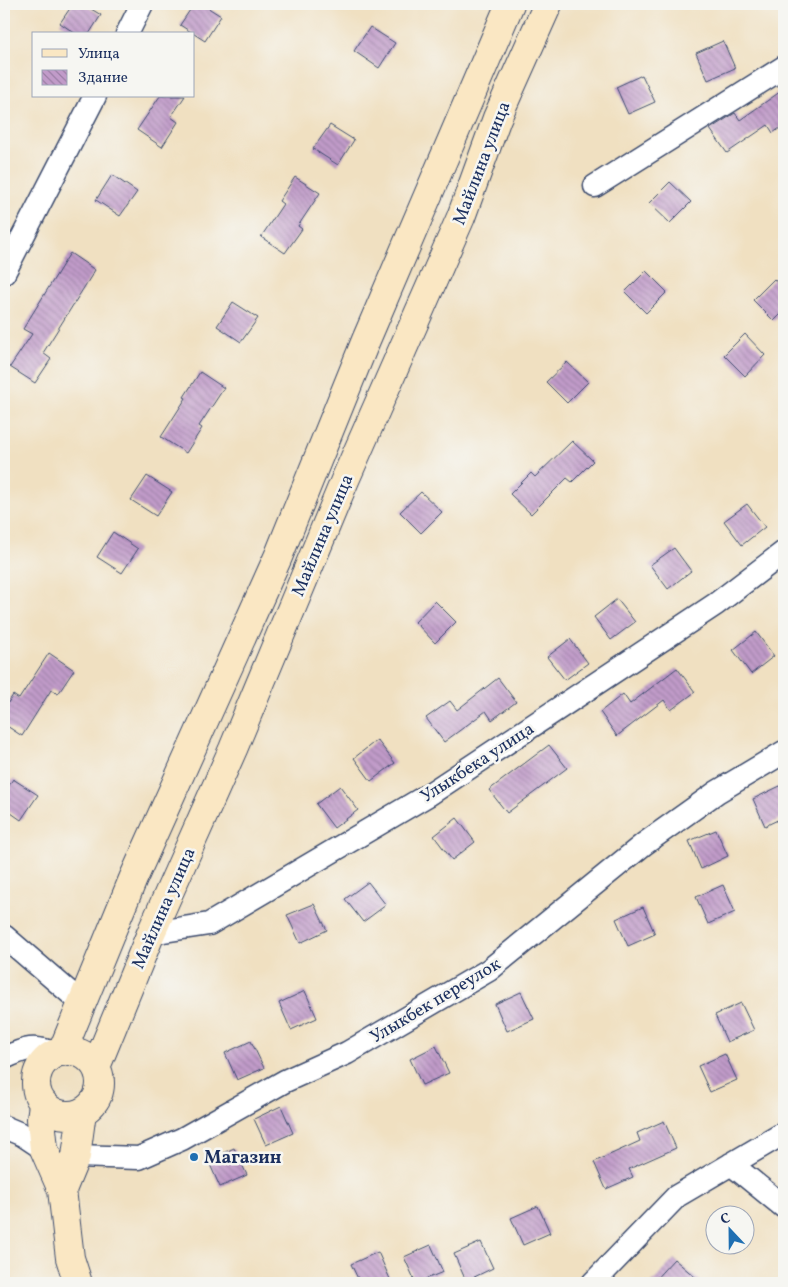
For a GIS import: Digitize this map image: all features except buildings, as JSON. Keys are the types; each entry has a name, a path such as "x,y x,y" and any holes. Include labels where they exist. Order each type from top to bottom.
{"street":[{"path":"128,32 142,4"},
{"name":"Майлина улица","path":"62,1190 44,1149 41,1119 43,1104 38,1093 36,1080 40,1068 49,1058 60,1053 83,1004 133,879 194,739 278,557 366,340 510,4"},
{"name":"Майлина улица","path":"82,1112 93,1104 99,1092 100,1079 96,1067 151,933 233,749 345,480 461,217 497,118 548,4"},
{"path":"595,186 784,68"},
{"path":"4,272 94,98"},
{"name":"Улыкбека улица","path":"151,933 209,924 428,795 716,604 784,552"},
{"name":"Улыкбек переулок","path":"76,1156 140,1158 182,1139 285,1081 347,1053 489,970 644,844 717,792 784,752"},
{"path":"4,936 83,1004"},
{"path":"4,1058 31,1048 42,1048 60,1053 74,1052 86,1057 96,1067"},
{"path":"43,1104 55,1113 68,1115 82,1112 76,1156 62,1190 70,1258 78,1283"},
{"path":"4,1127 44,1149"},
{"path":"593,1283 677,1196 784,1133"},
{"path":"731,1164 784,1207"}],"place":[{"name":"Магазин","path":"194,1157"}]}
